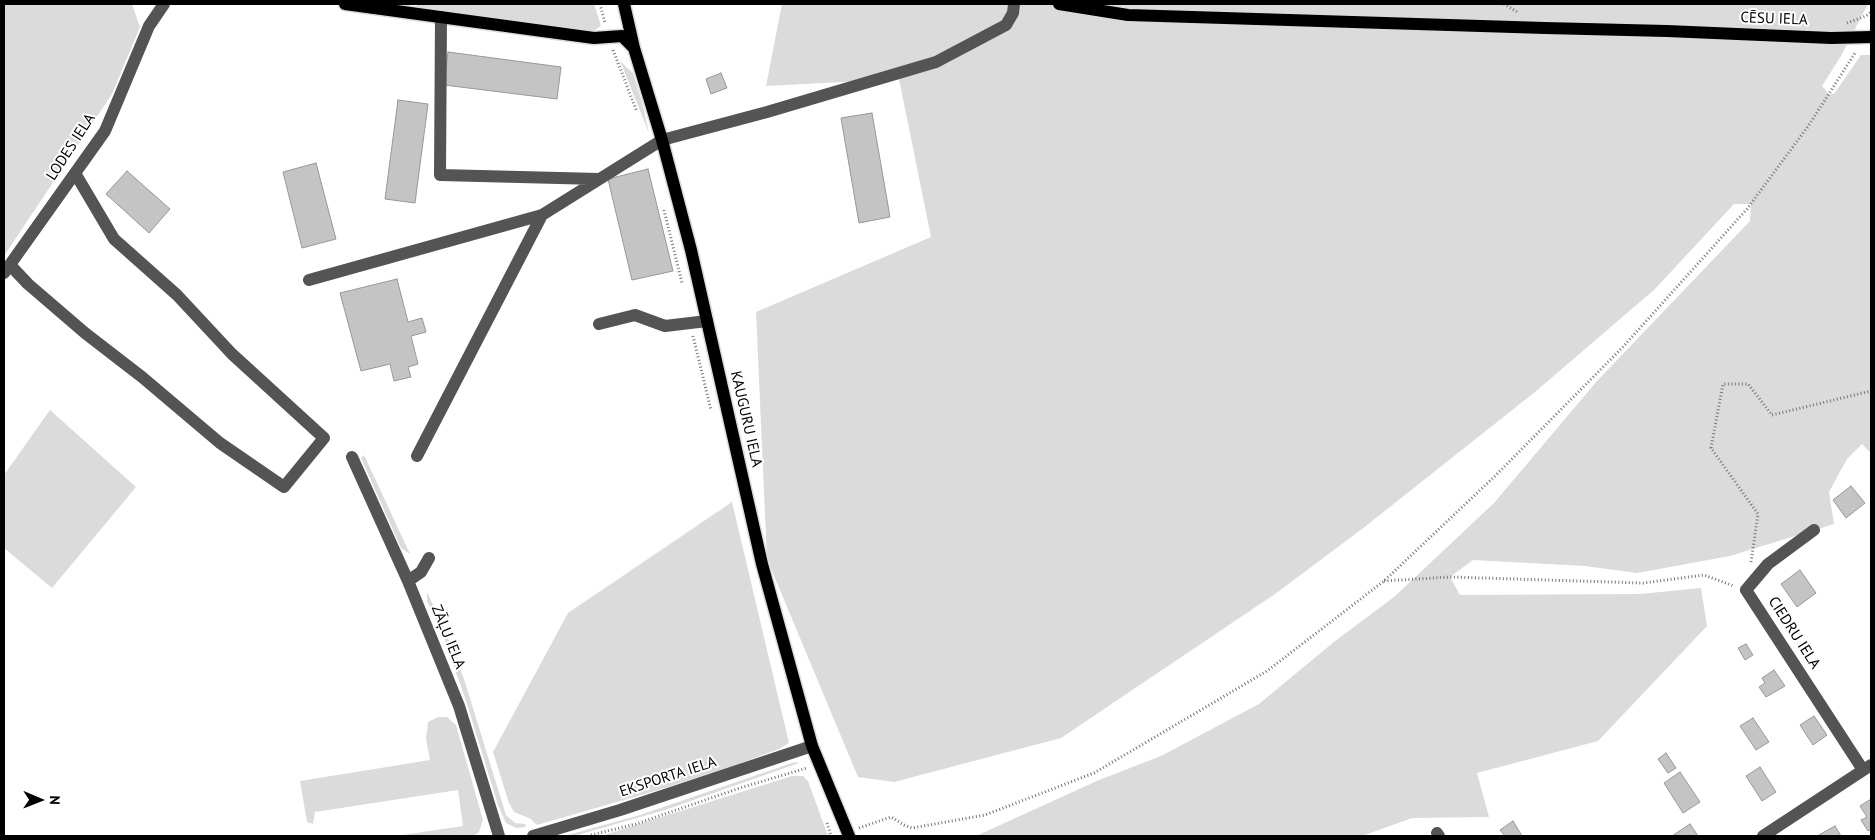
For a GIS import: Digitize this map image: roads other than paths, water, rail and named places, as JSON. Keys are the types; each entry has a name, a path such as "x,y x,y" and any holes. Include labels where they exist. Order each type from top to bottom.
{"main road":[{"path":"345,4 594,38 622,36 634,48"},
{"name":"KAUGURU IELA","path":"624,4 634,48 662,140 707,321 762,564 812,746 851,832"},
{"name":"CĒSU IELA","path":"1059,4 1128,15 1667,31 1831,38 1871,36"}],"street":[{"name":"LODES IELA","path":"7,269 104,131 149,26 164,4"},
{"path":"309,280 542,215 662,140 767,112 936,62 1006,25 1014,4"},
{"path":"440,17 440,174 599,179"},
{"path":"7,269 28,284 84,333 142,377 220,443 284,487 324,438 232,354 178,295 114,240 75,173"},
{"path":"417,456 542,215"},
{"path":"599,324 635,315 664,326 707,321"},
{"name":"ZĀĻU IELA","path":"352,457 408,582 459,706 499,836"},
{"name":"CIEDRU IELA","path":"1814,530 1768,564 1746,590 1867,768"},
{"path":"408,582 421,572 430,558"},
{"name":"EKSPORTA IELA","path":"534,836 620,810 812,746"},
{"path":"1763,836 1867,768"}]}
